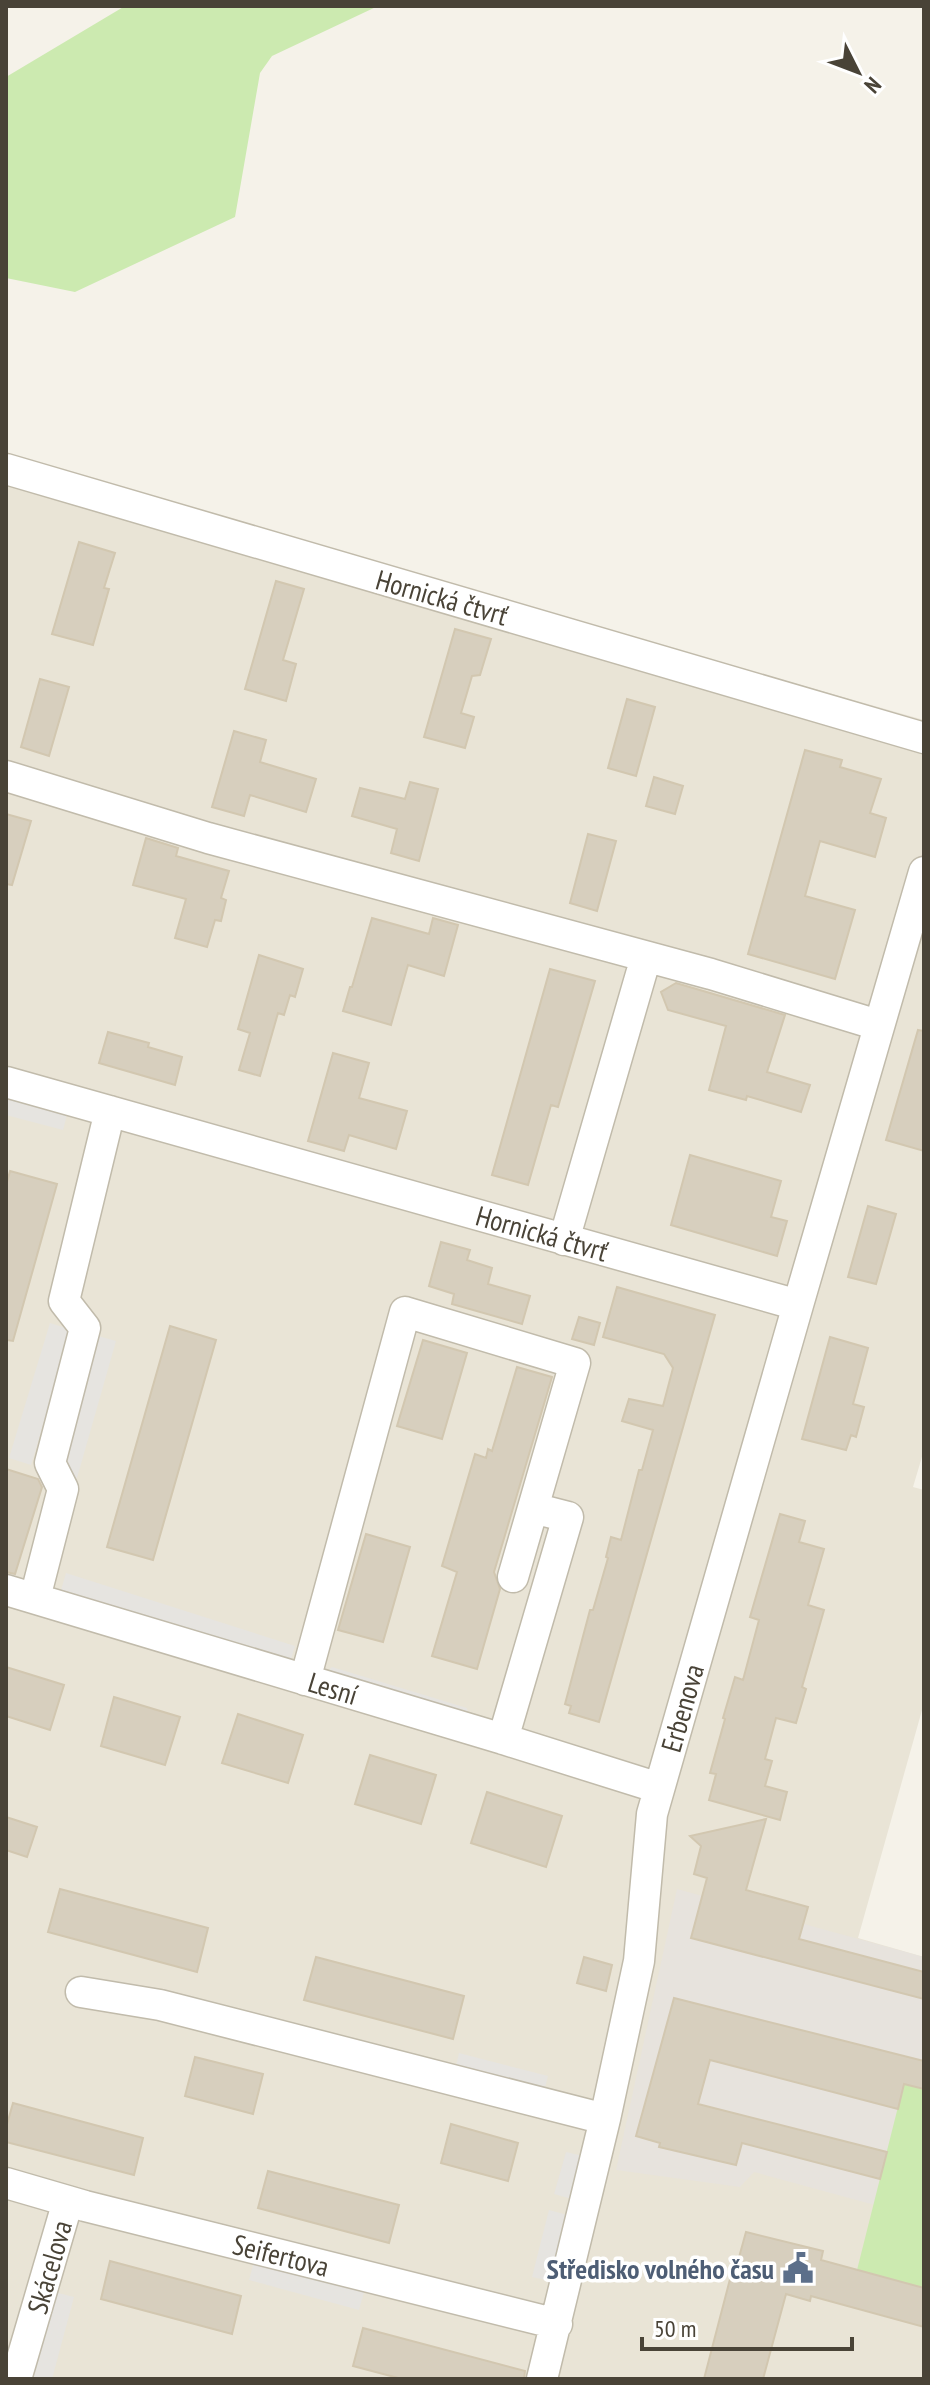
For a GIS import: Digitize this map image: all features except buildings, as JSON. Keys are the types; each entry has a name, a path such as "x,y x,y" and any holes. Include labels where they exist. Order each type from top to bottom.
{"street":[{"name":"Hornická čtvrť","path":"6,469 924,738"},
{"path":"6,776 208,838 646,957 878,1025"},
{"path":"798,1305 924,872"},
{"path":"564,1240 646,957"},
{"name":"Hornická čtvrť","path":"6,1082 798,1305"},
{"path":"20,1594 63,1489 50,1463 85,1328 64,1301 110,1111"},
{"name":"Erbenova","path":"542,2379 605,2119 639,1961 650,1823 798,1305"},
{"path":"305,1680 405,1312 575,1363 513,1577"},
{"path":"503,1739 568,1517 533,1508"},
{"name":"Lesní","path":"20,1594 659,1788"},
{"path":"81,1992 160,2005 605,2119"},
{"name":"Seifertova","path":"6,2183 557,2324"},
{"name":"Skácelova","path":"16,2379 68,2201"}],"shaded area":[{"path":"6,459 924,720 924,1450 913,1487 924,1490 924,1703 858,1938 924,1957 924,2379 6,2379"},
{"path":"6,1090 69,1107 63,1130 6,1115"},
{"path":"50,1323 72,1330 31,1465 9,1458"},
{"path":"98,1336 116,1341 77,1478 60,1474"},
{"path":"66,1573 295,1646 290,1663 61,1590"},
{"path":"332,1667 467,1708 469,1716 325,1673"},
{"path":"677,1889 924,1957 924,2100 882,2207 754,2172 740,2187 616,2170"},
{"path":"459,2053 548,2076 543,2096 454,2073"},
{"path":"566,2152 583,2156 572,2199 554,2194"},
{"path":"549,2210 567,2215 550,2281 532,2277"},
{"path":"256,2255 366,2285 359,2310 249,2280"},
{"path":"50,2291 74,2297 52,2379 27,2379"}],"green space":[{"path":"125,6 378,6 272,56 260,73 235,217 75,292 6,278 6,77"},
{"path":"904,2083 924,2089 924,2288 857,2270"}],"place":[{"name":"Středisko volného času","path":"798,2268"}]}
